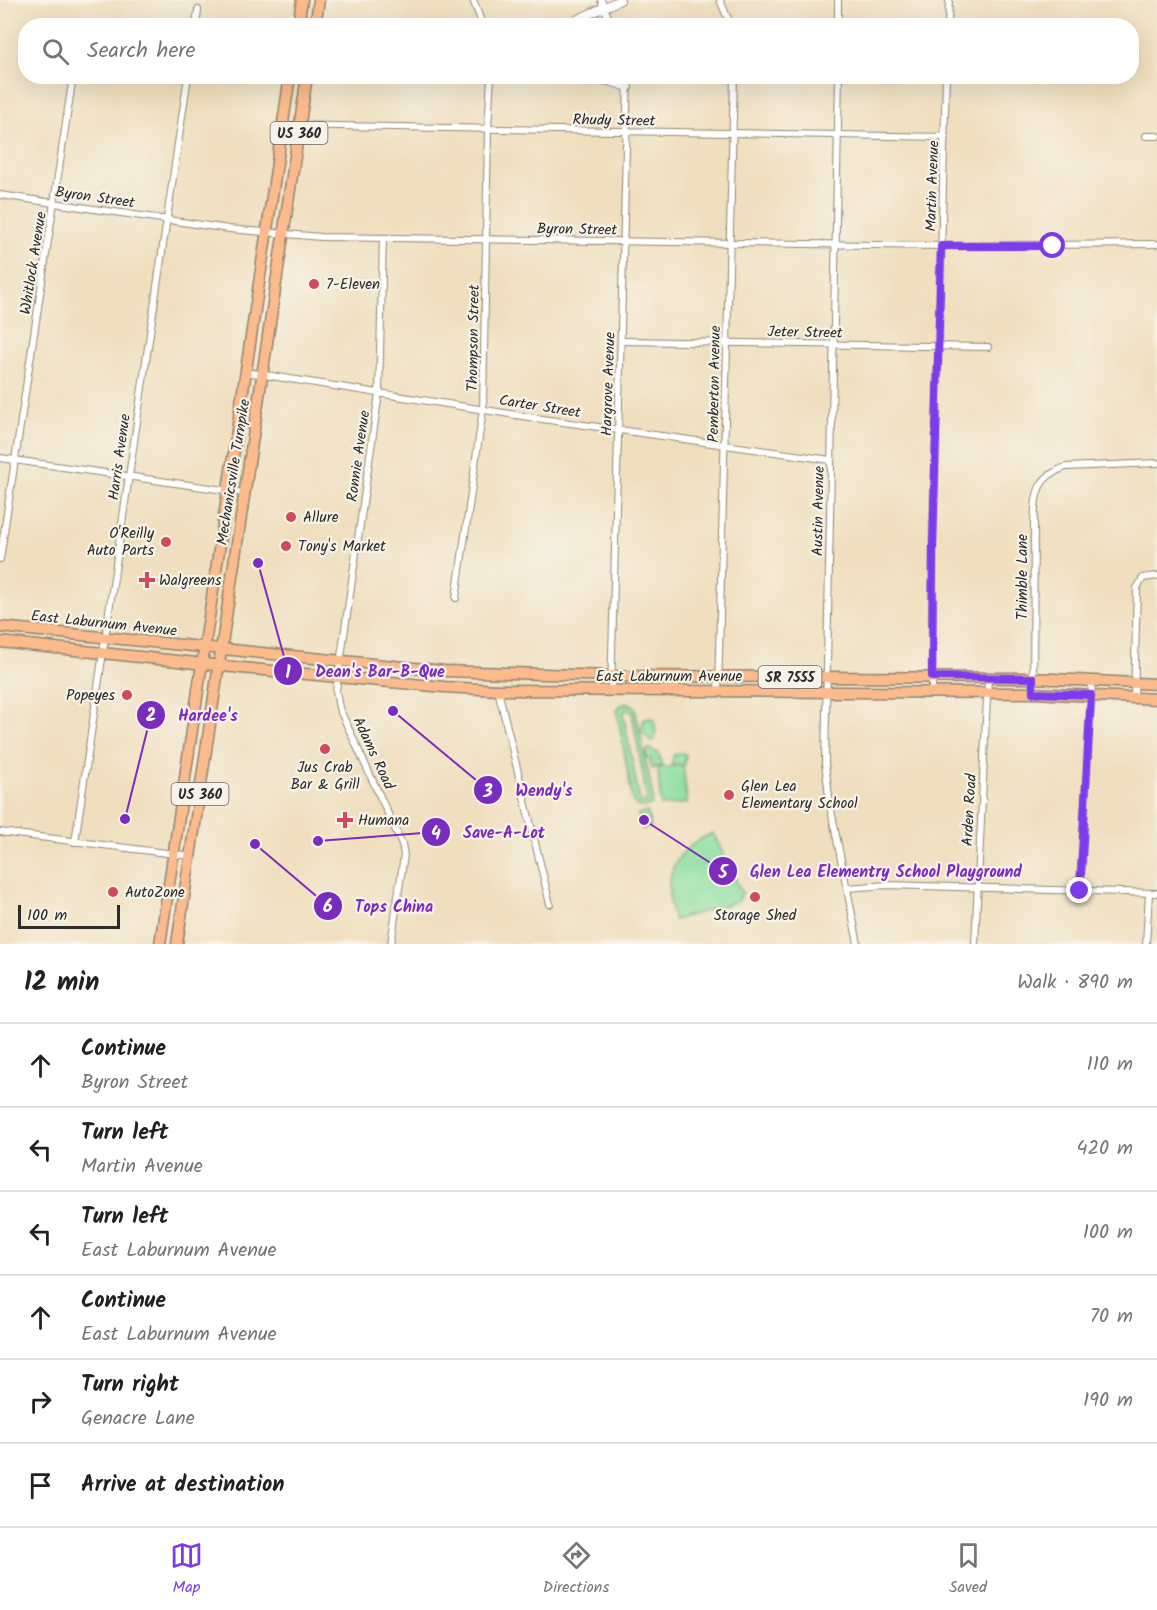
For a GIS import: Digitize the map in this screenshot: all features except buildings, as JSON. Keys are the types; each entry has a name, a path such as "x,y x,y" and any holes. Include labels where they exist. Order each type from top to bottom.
{"main road":[{"path":"302,0 302,18"},
{"path":"316,18 319,0"},
{"name":"Mechanicsville Turnpike","path":"160,944 289,84"},
{"name":"Mechanicsville Turnpike","path":"177,944 306,84"},
{"name":"East Laburnum Avenue","path":"0,627 445,671 612,676 1033,678 1157,684"},
{"name":"East Laburnum Avenue","path":"0,642 338,677 498,690 1033,693 1157,699"}],"street":[{"path":"473,0 480,18"},
{"path":"577,18 603,3 620,0"},
{"path":"720,0 727,18"},
{"path":"838,0 838,18"},
{"path":"948,18 949,0"},
{"path":"603,3 609,18"},
{"path":"197,18 198,10"},
{"name":"Whitlock Avenue","path":"0,559 72,84"},
{"name":"Harris Avenue","path":"75,842 187,84"},
{"name":"Thompson Street","path":"456,598 483,409 491,84"},
{"path":"615,84 628,88"},
{"name":"Hargrove Avenue","path":"611,691 628,84"},
{"name":"Pemberton Avenue","path":"718,692 734,84"},
{"name":"Austin Avenue","path":"839,84 824,735 827,783 858,944"},
{"name":"Martin Avenue","path":"932,692 933,545 946,84"},
{"name":"Rhudy Street","path":"283,125 945,138"},
{"path":"1146,136 1157,136"},
{"name":"Byron Street","path":"0,195 283,235 941,246 1157,244"},
{"name":"Ronnie Avenue","path":"338,677 379,393 383,238"},
{"name":"Jeter Street","path":"622,341 988,347"},
{"name":"Carter Street","path":"246,372 831,460"},
{"path":"0,458 244,493"},
{"name":"Thimble Lane","path":"1033,693 1035,502 1040,485 1056,470 1066,467 1157,463"},
{"path":"1134,698 1136,597 1139,582 1145,577 1157,576"},
{"name":"Adams Road","path":"338,677 336,691 339,708 402,844 404,855 391,944"},
{"name":"Arden Road","path":"975,944 988,678"},
{"path":"1080,891 1092,680"},
{"path":"498,690 550,904"},
{"path":"0,832 190,856"},
{"path":"848,888 886,885 1157,893"},
{"path":"1146,944 1149,893"}],"green space":[{"path":"629,703 634,706 636,712 653,798 651,806 639,807 633,802 617,710 621,705","holes":["626,709 632,712 647,798 647,801 641,803 623,714"]},
{"path":"652,718 656,736 654,741 650,741 641,732 644,719"},
{"path":"648,749 659,753 662,766 652,768 650,759 646,758"},
{"path":"682,753 686,755 684,765 672,766 673,755"},
{"path":"683,765 687,803 661,806 658,768"},
{"path":"647,812 651,827 642,829 638,814"},
{"path":"713,833 742,893 739,901 674,920 669,891 674,867 688,848"}],"place":[{"name":"7-Eleven","path":"314,284"},
{"name":"Allure","path":"291,517"},
{"name":"O'Reilly Auto Parts","path":"166,542"},
{"name":"Tony's Market","path":"286,546"},
{"name":"Dean's Bar-B-Que","path":"258,563"},
{"name":"Walgreens","path":"147,580"},
{"name":"Popeyes","path":"127,695"},
{"name":"Wendy's","path":"393,711"},
{"name":"Jus Crab Bar & Grill","path":"325,749"},
{"name":"Glen Lea Elementary School","path":"729,795"},
{"name":"Hardee's","path":"125,819"},
{"name":"Humana","path":"345,820"},
{"name":"Glen Lea Elementry School Playground","path":"644,820"},
{"name":"Save-A-Lot","path":"318,841"},
{"name":"Tops China","path":"255,844"},
{"name":"AutoZone","path":"113,892"},
{"name":"Storage Shed","path":"755,897"}],"route":[{"path":"1053,246 941,246 932,677 1033,678 1033,693 1091,695 1080,891"}]}
